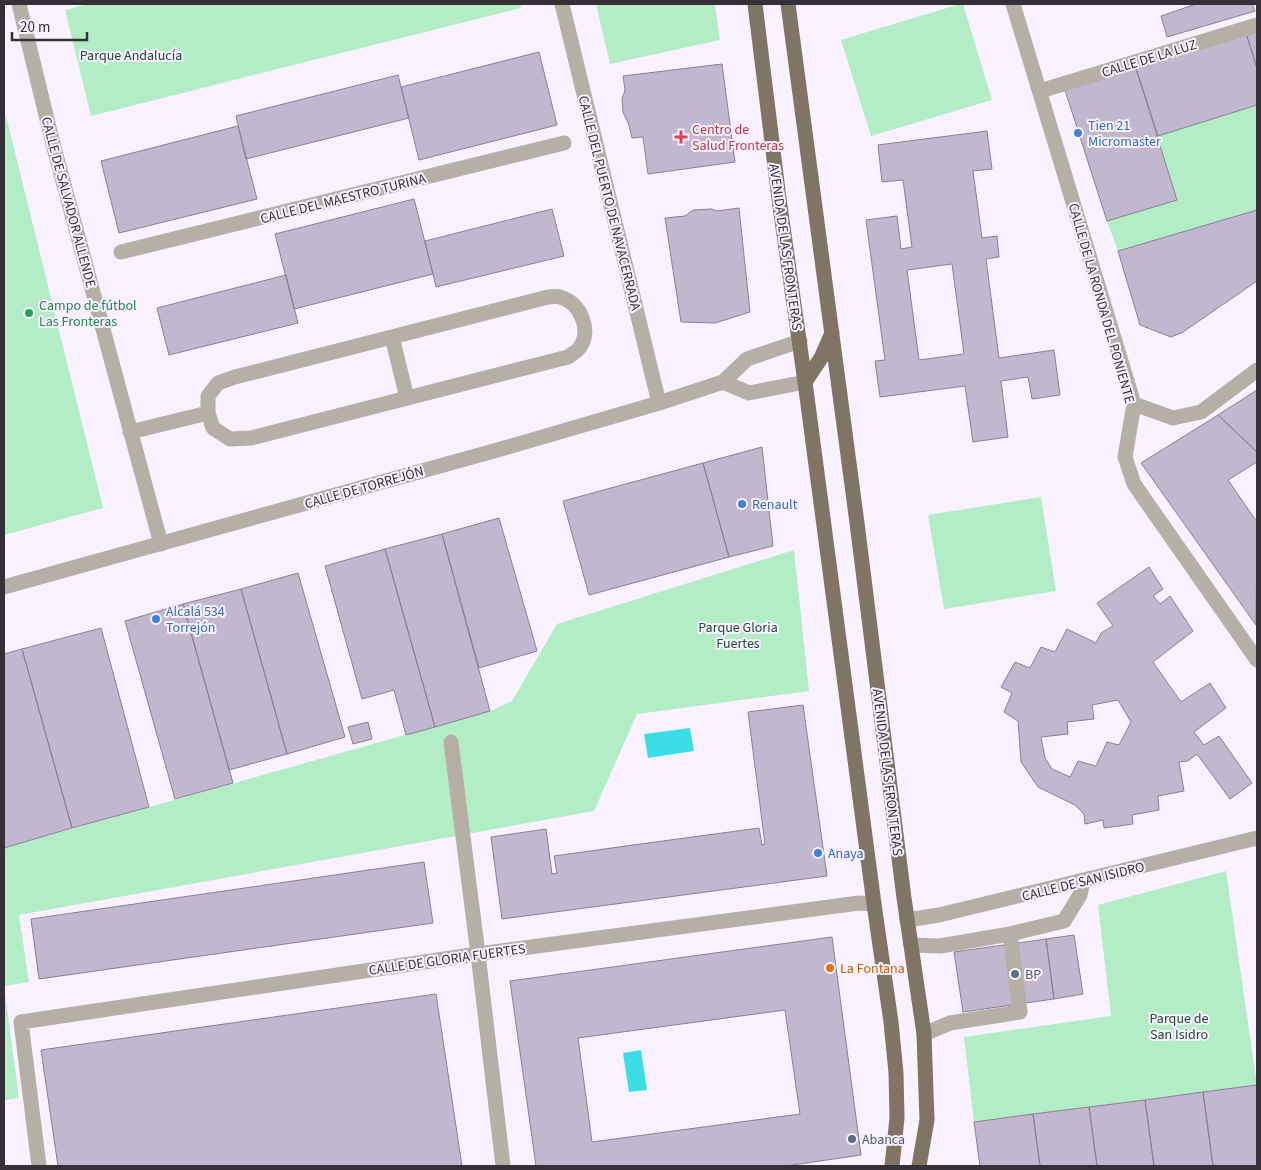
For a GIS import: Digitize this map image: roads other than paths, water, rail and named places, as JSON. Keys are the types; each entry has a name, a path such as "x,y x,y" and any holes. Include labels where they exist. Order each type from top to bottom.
{"main road":[{"name":"AVENIDA DE LAS FRONTERAS","path":"755,4 779,199 800,341 891,1022 896,1073 897,1118 892,1166"},
{"name":"AVENIDA DE LAS FRONTERAS","path":"788,4 924,1034 926,1120 919,1166"},
{"path":"805,382 820,358 832,333"},
{"name":"AVENIDA DE LAS FRONTERAS","path":"800,341 838,377"}],"street":[{"name":"CALLE DE SALVADOR ALLENDE","path":"19,4 53,144 161,544"},
{"name":"CALLE DEL PUERTO DE NAVACERRADA","path":"562,4 659,403"},
{"name":"CALLE DE LA RONDA DEL PONIENTE","path":"1013,4 1134,404 1126,456 1134,484 1257,660"},
{"name":"CALLE DE LA LUZ","path":"1040,92 1257,24"},
{"name":"CALLE DEL MAESTRO TURINA","path":"121,252 564,143"},
{"path":"548,297 560,297 575,305 582,317 585,335 580,348 568,357 408,398 251,438 230,439 213,428 208,412 208,396 218,384 235,377 548,297"},
{"path":"392,337 408,398"},
{"name":"CALLE DE TORREJÓN","path":"4,588 659,403 723,382 747,359 800,341"},
{"path":"1134,404 1173,418 1201,412 1257,370"},
{"path":"723,382 750,393 805,382"},
{"path":"130,432 208,412"},
{"path":"451,742 503,1166"},
{"name":"CALLE DE SAN ISIDRO","path":"908,920 939,915 1257,838"},
{"path":"911,945 940,946 1010,934 1064,921 1080,895 1083,881"},
{"name":"CALLE DE GLORIA FUERTES","path":"39,1166 21,1022 478,954 859,903 874,904"},
{"path":"924,1034 950,1023 1020,1012 1010,934"}],"water":[{"path":"690,728 694,751 648,758 644,734"},
{"path":"641,1050 647,1090 629,1092 623,1053"}],"place":[{"name":"Tien 21 Micromaster","path":"1078,133"},
{"name":"Centro de Salud Fronteras","path":"681,137"},
{"name":"Campo de fútbol Las Fronteras","path":"29,313"},
{"name":"Renault","path":"742,504"},
{"name":"Alcalá 534 Torrejón","path":"156,619"},
{"name":"Anaya","path":"818,853"},
{"name":"La Fontana","path":"830,968"},
{"name":"BP","path":"1015,974"},
{"name":"Abanca","path":"852,1139"}],"park label":[{"name":"Parque Andalucía","path":"131,55"},
{"name":"Parque Gloria Fuertes","path":"738,636"},
{"name":"Parque de San Isidro","path":"1179,1026"}]}
